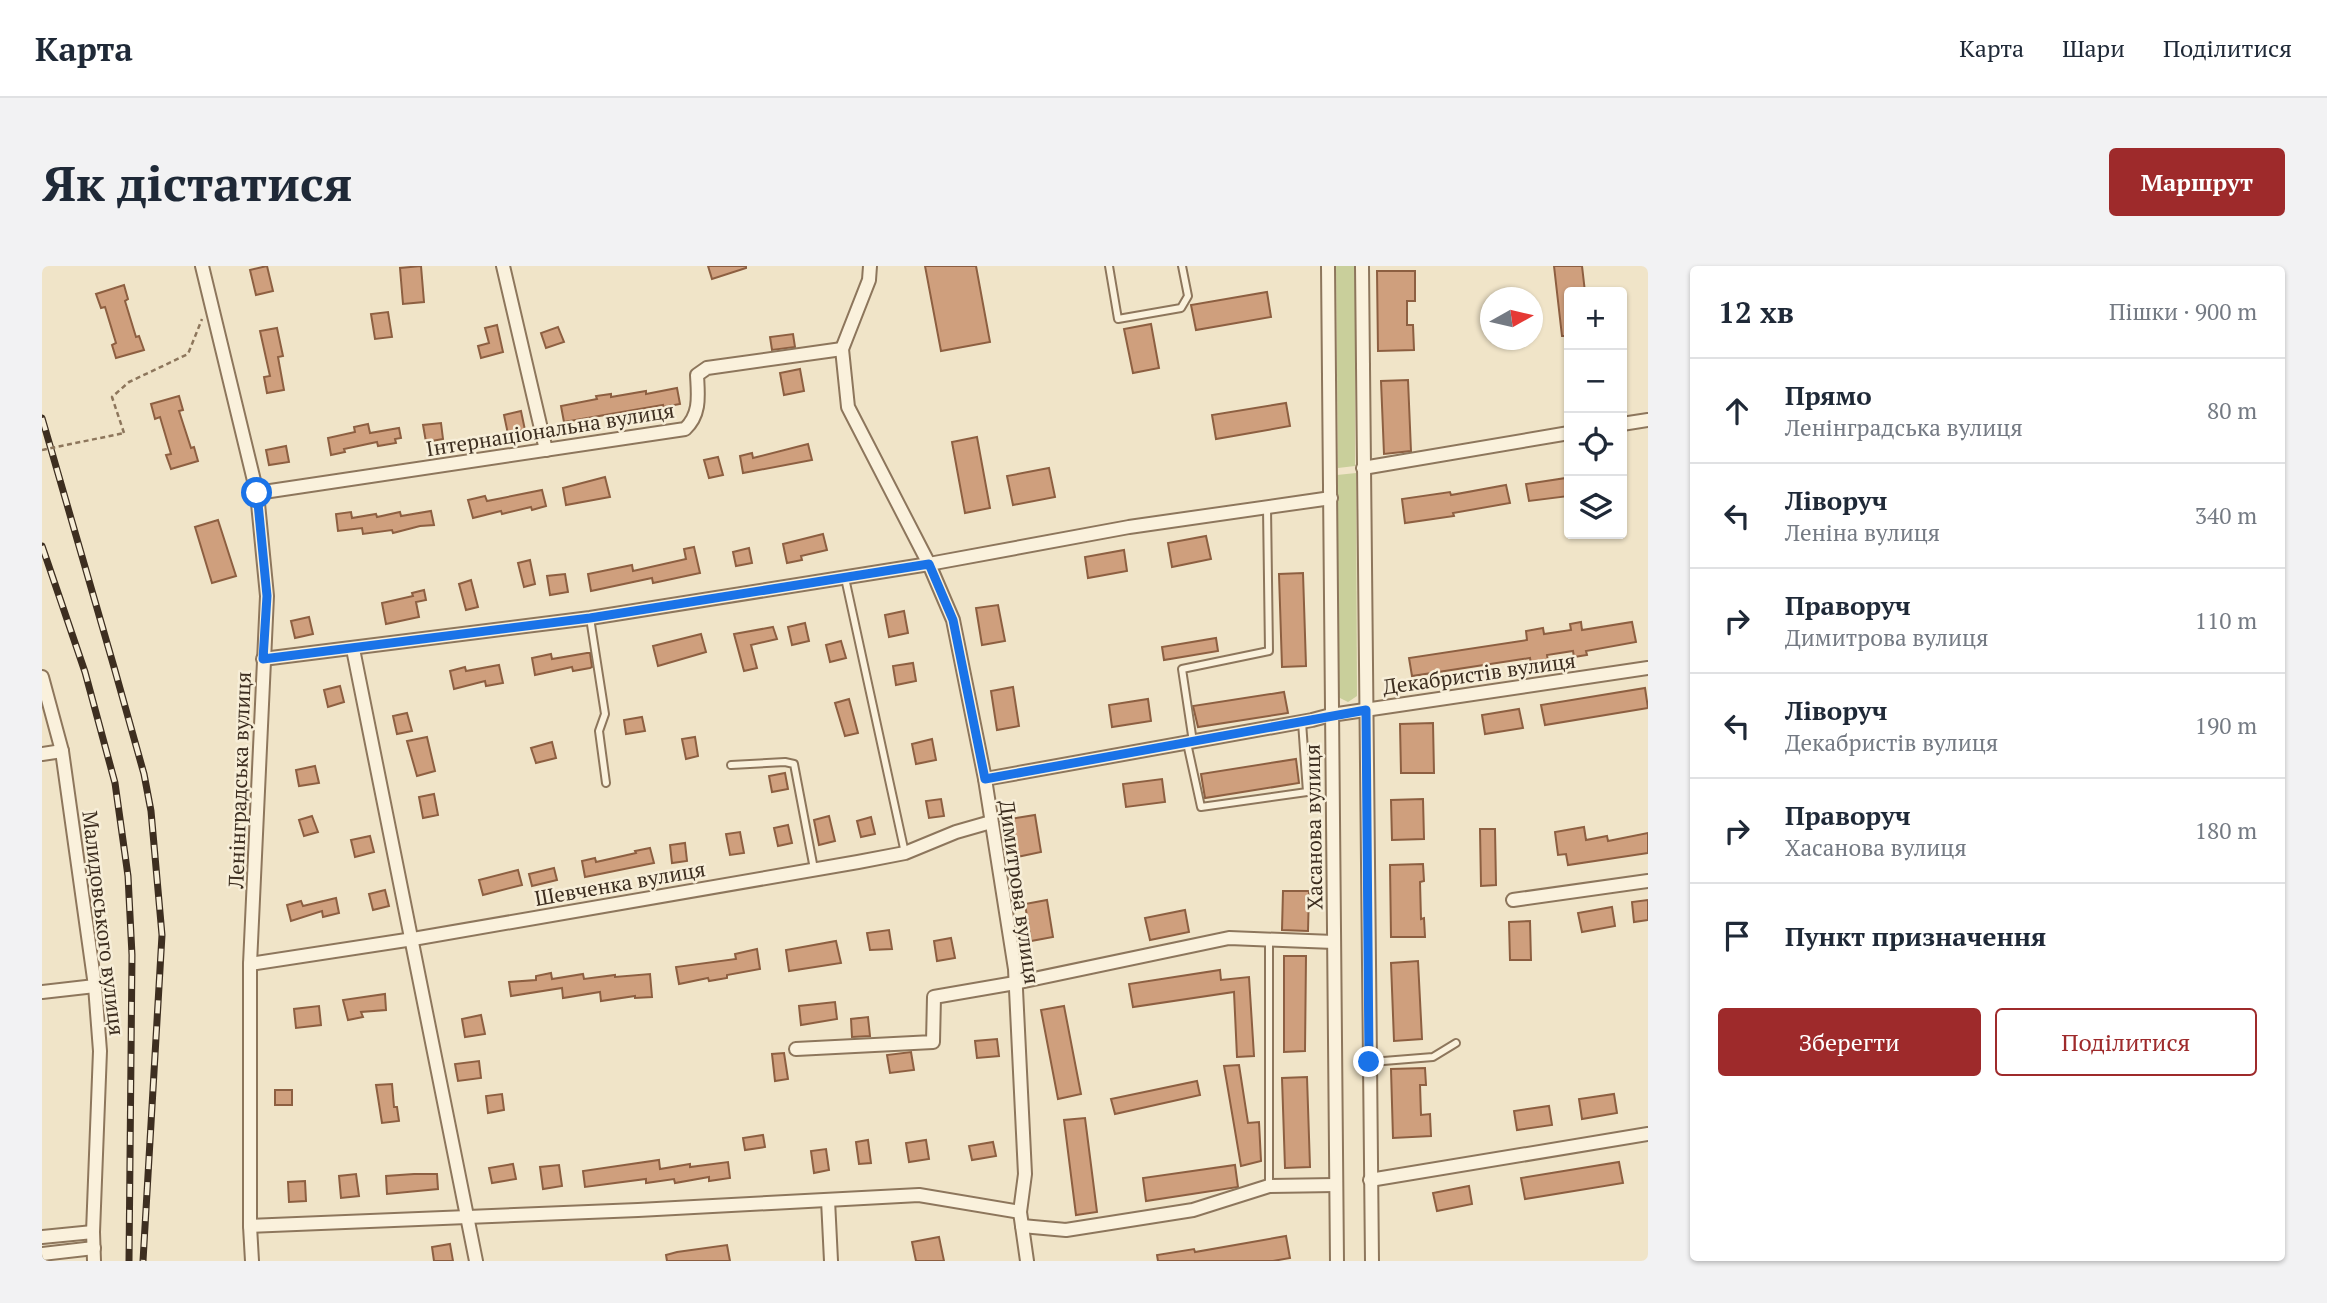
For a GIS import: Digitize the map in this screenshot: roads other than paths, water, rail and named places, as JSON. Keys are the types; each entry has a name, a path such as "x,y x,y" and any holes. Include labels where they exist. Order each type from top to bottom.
{"street":[{"name":"Ленінградська вулиця","path":"202,266 257,493 267,596 250,964 252,1261"},
{"path":"503,266 545,450"},
{"name":"Димитрова вулиця","path":"870,266 869,280 842,349 848,407 929,564 953,620 985,779 1015,969 1025,1174 1020,1212 1027,1261"},
{"name":"Хасанова вулиця","path":"1328,266 1337,1261"},
{"path":"1362,266 1372,1261"},
{"name":"Інтернаціональна вулиця","path":"257,493 685,429 693,422 698,404 696,375 707,368 842,349"},
{"path":"1627,423 1648,420"},
{"path":"1363,468 1564,434"},
{"path":"263,659 590,618 929,564 1129,527 1331,498"},
{"path":"353,649 476,1261"},
{"name":"Декабристів вулиця","path":"985,779 1331,715 1648,668"},
{"name":"Малидовського вулиця","path":"42,677 62,751 95,986 100,1051 94,1255"},
{"path":"42,754 62,751"},
{"name":"Шевченка вулиця","path":"250,964 413,939 905,853 956,832 991,822"},
{"path":"1513,900 1648,881"},
{"path":"796,1049 933,1042 934,997 1015,983 1228,938 1334,942"},
{"path":"42,992 95,986"},
{"path":"1370,1180 1648,1134"},
{"path":"1022,1226 1066,1230 1193,1210 1269,1186 1335,1185"},
{"path":"250,1226 469,1218 919,1195 1020,1212"},
{"path":"828,1200 831,1261"},
{"path":"42,1237 93,1232"},
{"path":"42,1254 94,1255"}],"lane":[{"path":"1109,266 1118,319 1181,308 1188,296 1182,266"},
{"path":"1267,508 1269,651 1182,669 1201,807 1307,792 1302,722"},
{"path":"845,576 905,853"},
{"path":"590,618 605,714 599,731 606,783"},
{"path":"731,765 785,762 794,764 814,869"},
{"path":"1269,940 1269,1186"},
{"path":"1369,1062 1433,1057 1456,1043"}],"railway":[{"path":"42,418 144,774 151,811 162,935 143,1261"},
{"path":"42,546 85,672 115,783 128,876 132,955 129,1261"}]}
